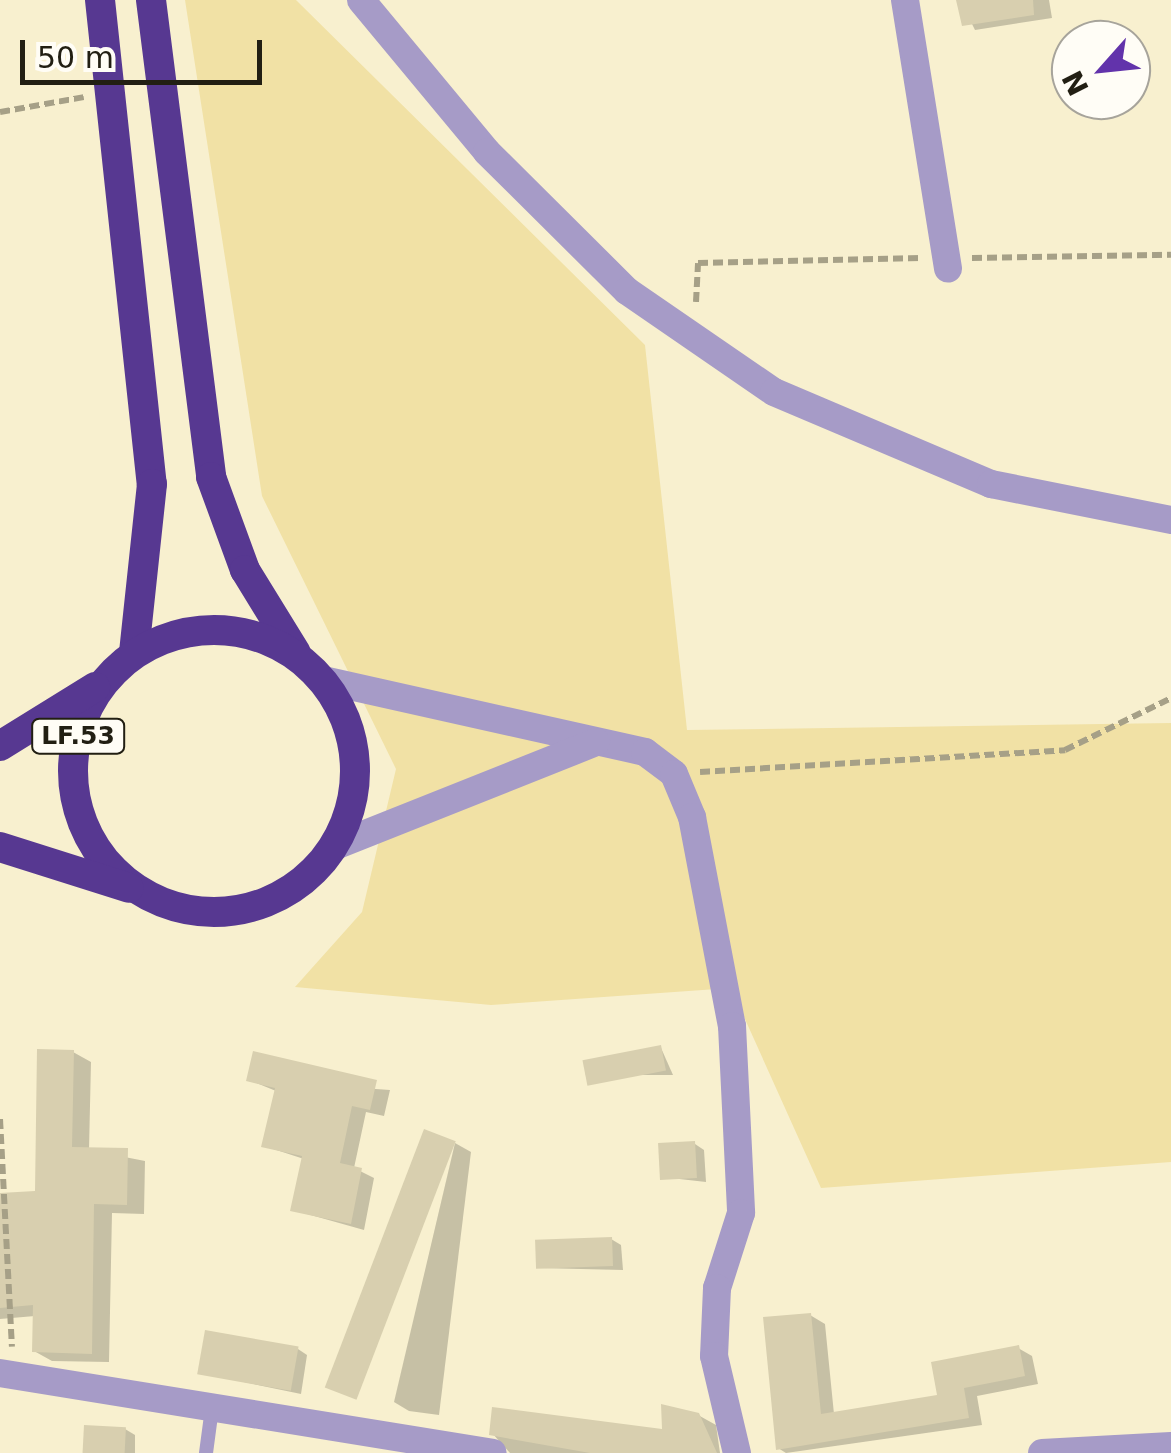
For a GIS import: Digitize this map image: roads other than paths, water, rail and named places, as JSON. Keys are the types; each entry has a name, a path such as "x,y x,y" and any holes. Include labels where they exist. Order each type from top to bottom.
{"highway":[{"path":"100,0 152,484 134,653"},
{"name":"LF.53","path":"0,846 196,910 268,902 335,846 356,761 323,680 298,656 245,570 211,477 152,0"},
{"name":"LF.53","path":"0,746 106,678 134,653 166,637 234,630 298,656"},
{"name":"LF.53","path":"106,678 74,752 74,794 86,832 141,892"}],"street":[{"path":"362,0 488,152 627,291 774,392 990,484 1171,520"},
{"path":"906,0 946,261"},
{"path":"323,680 646,752 674,774 692,817 732,1026 741,1213 717,1288 714,1356 738,1453"},
{"path":"335,846 597,741"},
{"path":"6,1373 493,1453"},
{"path":"1042,1453 1171,1446"}],"lane":[{"path":"206,1453 212,1408"}]}
